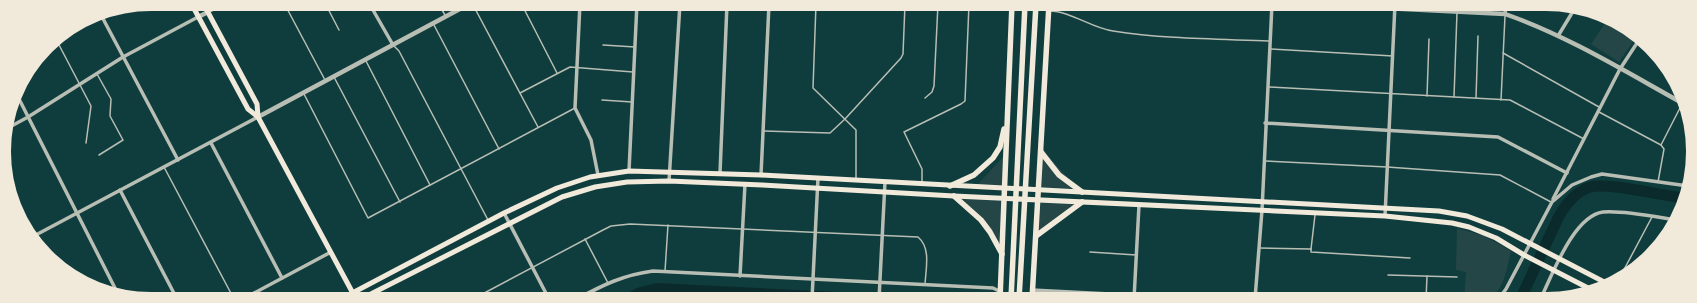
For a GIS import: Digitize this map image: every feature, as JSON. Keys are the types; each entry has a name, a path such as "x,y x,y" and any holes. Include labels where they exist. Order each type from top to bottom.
{"main road":[{"path":"194,10 248,109 258,117 353,293 504,213 557,188 598,175 629,171 669,171 761,175 1439,211 1467,216 1502,229 1602,281"},
{"path":"1000,292 1012,10"},
{"path":"1011,293 1017,199 1025,10"},
{"path":"1020,293 1036,10"},
{"path":"208,12 257,104 258,117"},
{"path":"1032,290 1049,12"},
{"path":"950,186 974,175 993,158 1000,147 1008,113"},
{"path":"1041,152 1059,175 1082,192"},
{"path":"373,293 562,197 595,187 628,182 669,181 1385,216 1452,223 1496,238 1525,256 1586,287"},
{"path":"954,196 981,220 990,232 1002,254"},
{"path":"1036,236 1082,202"}],"street":[{"path":"13,125 123,57 212,10"},
{"path":"373,10 393,45"},
{"path":"37,234 458,10"},
{"path":"580,10 575,108 591,140 598,175"},
{"path":"629,171 637,10"},
{"path":"669,181 680,10"},
{"path":"720,173 727,10"},
{"path":"761,175 769,10"},
{"path":"1256,293 1262,210 1261,202 1272,10"},
{"path":"1385,216 1395,10"},
{"path":"1436,10 1505,14 1532,24 1558,36 1677,99"},
{"path":"1505,10 1505,14"},
{"path":"1558,36 1572,13"},
{"path":"103,19 178,160"},
{"path":"1503,293 1531,245 1620,69 1637,43"},
{"path":"20,101 115,288"},
{"path":"1265,123 1498,137 1567,173"},
{"path":"211,143 282,278"},
{"path":"1552,202 1572,184 1591,176 1602,174 1683,185"},
{"path":"813,293 818,178"},
{"path":"879,293 885,182"},
{"path":"740,276 746,184"},
{"path":"120,190 174,293"},
{"path":"1134,293 1139,205"},
{"path":"1543,293 1557,257 1584,222 1591,216 1603,212 1669,219"},
{"path":"504,213 546,293"},
{"path":"254,293 331,252"},
{"path":"589,293 608,283 634,274 653,271 814,281 880,282 993,288 1000,292"},
{"path":"1032,290 1070,293"}],"lane":[{"path":"288,10 326,81"},
{"path":"329,10 339,30"},
{"path":"442,10 445,17"},
{"path":"476,10 538,128"},
{"path":"525,10 557,73"},
{"path":"816,10 812,88 856,130 856,180"},
{"path":"763,131 830,133 845,119 901,58 903,54 905,10"},
{"path":"925,98 932,92 934,86 938,10"},
{"path":"922,184 922,169 904,132 965,101 969,10"},
{"path":"1049,12 1059,11 1087,24 1112,31 1190,38 1269,41"},
{"path":"1454,97 1457,12"},
{"path":"1501,100 1505,14"},
{"path":"433,24 499,149"},
{"path":"1476,98 1478,36"},
{"path":"1427,96 1429,39"},
{"path":"59,44 91,106 86,142"},
{"path":"393,45 399,51 489,222"},
{"path":"603,45 636,47"},
{"path":"1269,49 1393,56"},
{"path":"1503,53 1600,108"},
{"path":"365,60 430,185"},
{"path":"520,92 570,67 635,72"},
{"path":"97,74 111,99 110,116 123,140 99,155"},
{"path":"334,77 400,202"},
{"path":"1268,87 1391,95 1510,100 1584,139"},
{"path":"303,94 368,218 575,108"},
{"path":"602,100 633,102"},
{"path":"1661,145 1680,110"},
{"path":"1598,112 1661,145 1664,150 1658,182"},
{"path":"1263,161 1387,167 1500,175 1552,202"},
{"path":"164,168 231,293"},
{"path":"1311,249 1315,213"},
{"path":"1624,269 1652,217"},
{"path":"484,293 612,226 630,224 918,237 925,243 927,249 925,285"},
{"path":"665,272 668,225"},
{"path":"585,240 608,283"},
{"path":"1259,248 1311,249 1311,252 1410,258"},
{"path":"1090,252 1136,255"},
{"path":"1388,275 1457,277"},
{"path":"1426,293 1427,276"}],"shaded area":[{"path":"1605,23 1634,40 1619,62 1591,44"},
{"path":"1043,148 1051,159 1078,189 1040,187"},
{"path":"1004,156 1002,186 977,185"},
{"path":"959,199 1002,201 1001,248 991,229"},
{"path":"1041,203 1076,204 1037,232"},
{"path":"1457,228 1484,236 1511,251 1504,280 1496,293 1464,293 1466,272 1456,270"},
{"path":"656,283 861,293 627,293 637,288"}],"waterway":[{"path":"1523,293 1558,218 1567,204 1580,192 1590,187 1609,186 1679,197"}]}
